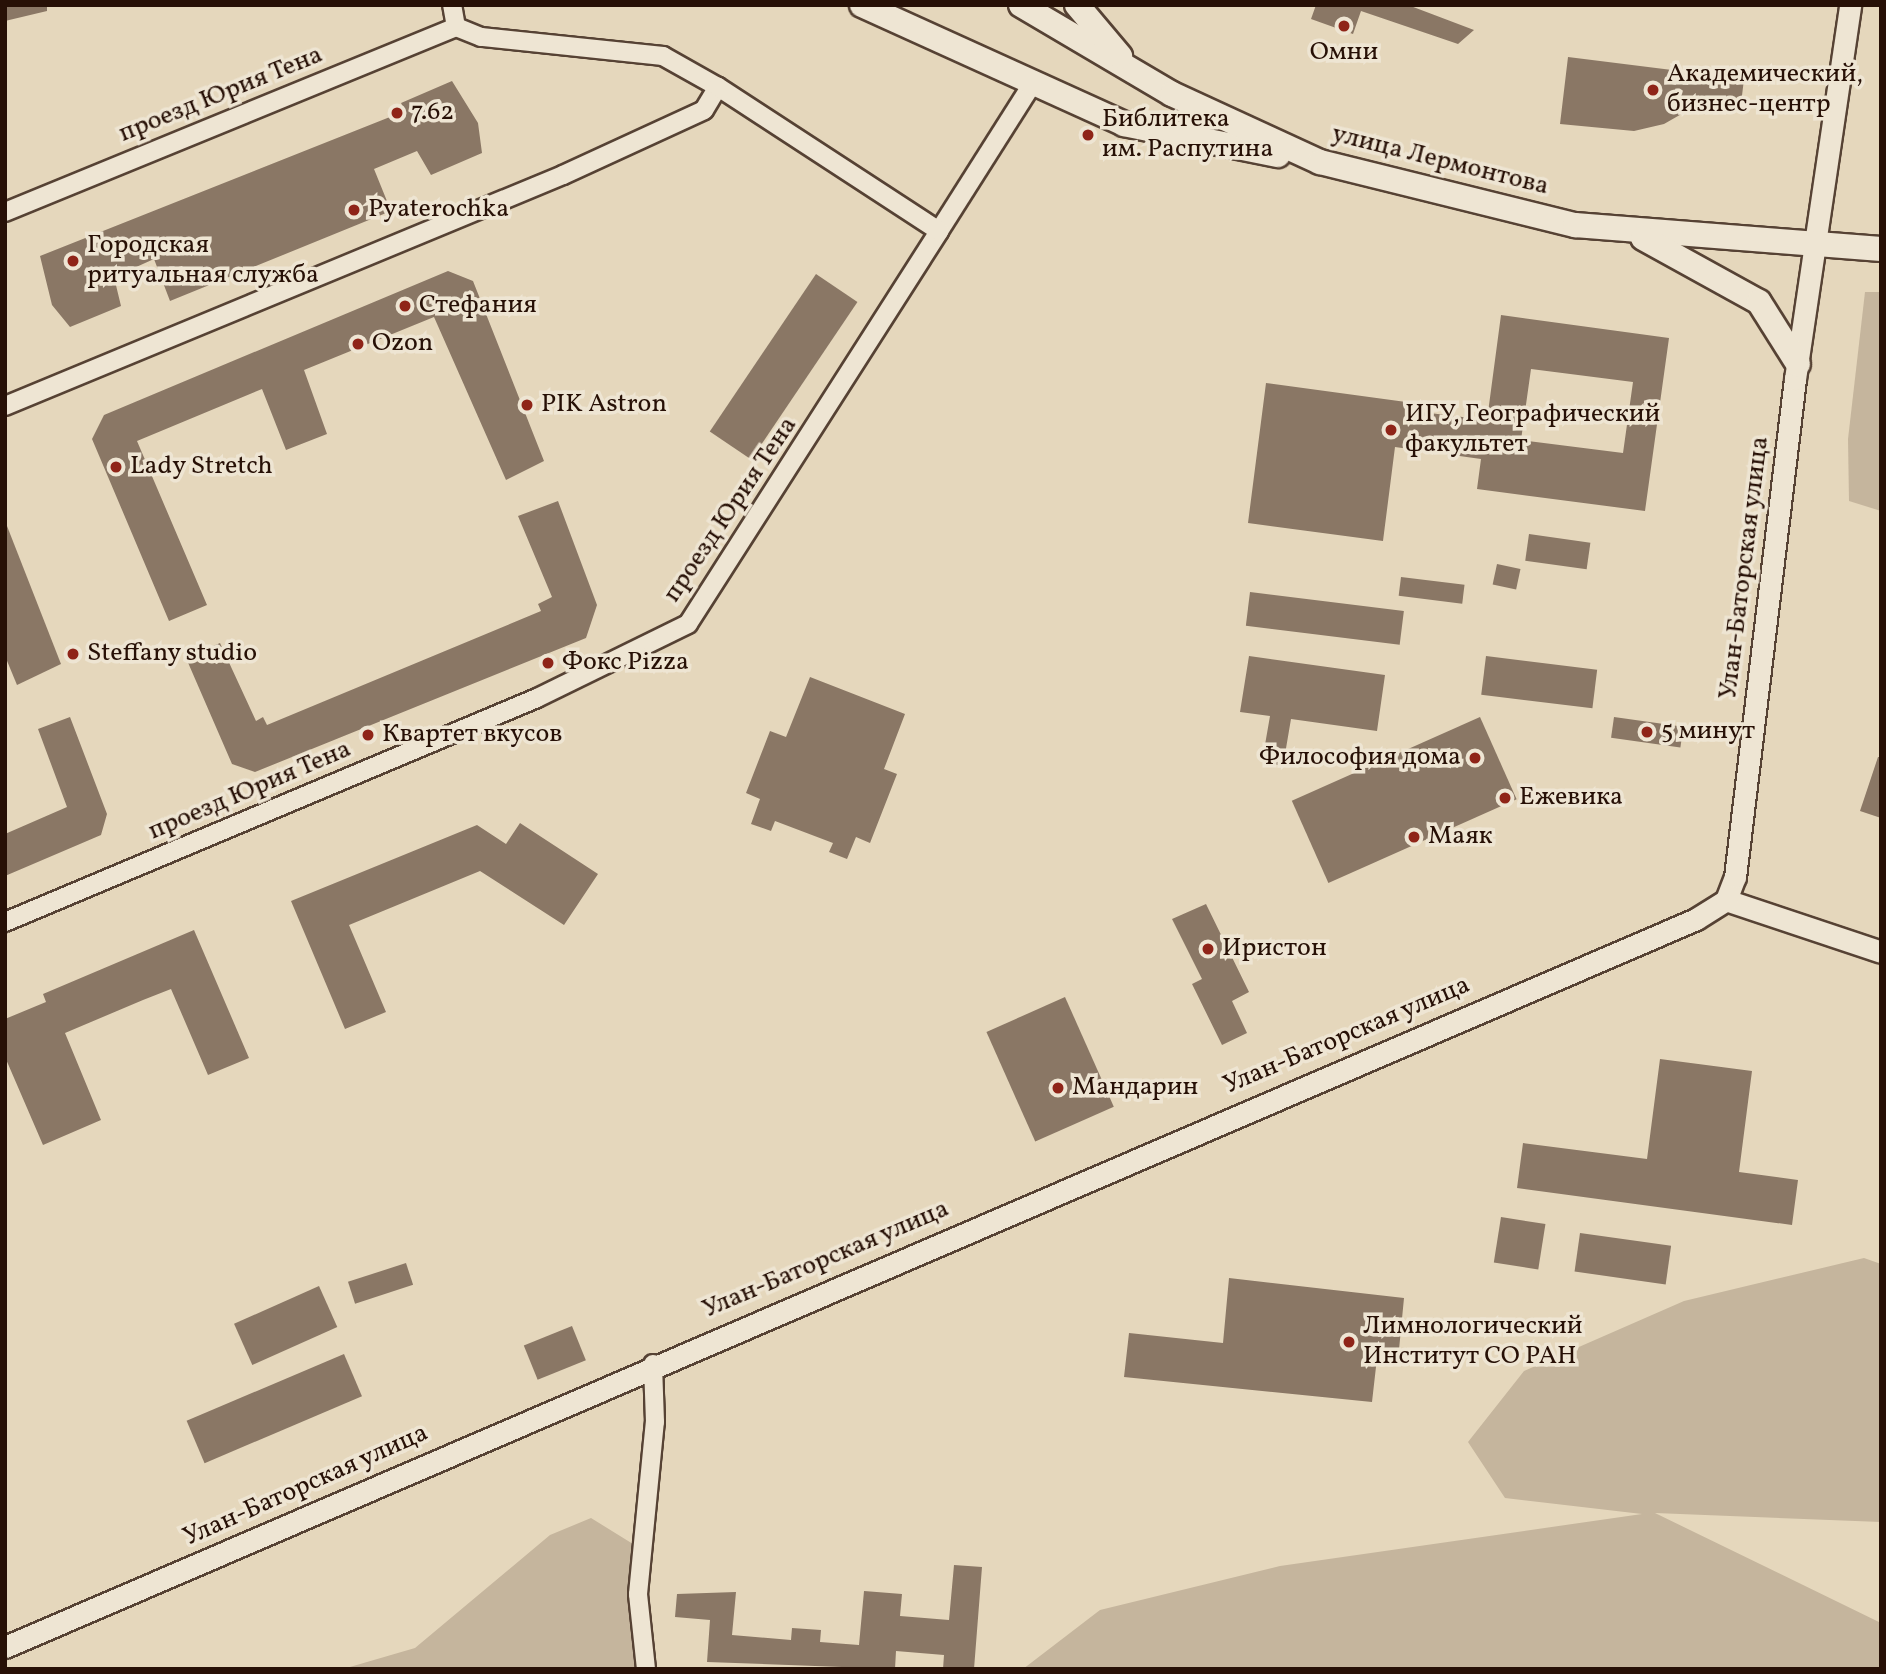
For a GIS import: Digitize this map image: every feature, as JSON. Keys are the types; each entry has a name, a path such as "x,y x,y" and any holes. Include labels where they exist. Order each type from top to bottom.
{"main road":[{"path":"862,5 1031,86 1134,127 1320,162"},
{"name":"улица Лермонтова","path":"1021,5 1172,94 1320,162 1466,202 1637,234 1815,248 1881,249"},
{"path":"1077,5 1110,47 1172,94"},
{"path":"1637,234 1759,302 1798,364"}],"street":[{"path":"452,5 456,27 481,37 663,56 718,87 939,232"},
{"name":"Улан-Баторская улица","path":"5,1647 653,1364 1696,919 1726,900 1735,877 1798,364 1850,5"},
{"name":"проезд Юрия Тена","path":"5,212 456,27"},
{"name":"проезд Юрия Тена","path":"5,922 550,692 688,624 1031,86"},
{"path":"5,406 563,175 704,110 718,87"},
{"path":"1726,900 1881,952"},
{"path":"646,1669 638,1594 655,1422 653,1364"}],"shaded area":[{"path":"1865,292 1881,292 1881,511 1849,501 1848,439"},
{"path":"1864,1258 1881,1264 1881,1522 1655,1513 1881,1623 1881,1669 1023,1669 1100,1610 1280,1566 1642,1514 1505,1498 1468,1442 1524,1371 1684,1301"},
{"path":"591,1518 633,1544 656,1669 343,1669 415,1648 550,1535"}],"building":[{"path":"5,5 47,5 47,11 5,21"},
{"path":"1316,5 1408,5 1474,30 1458,44 1361,11 1353,34 1311,19"},
{"name":"Академический, бизнес-центр","path":"1568,57 1744,79 1741,104 1706,100 1664,124 1634,131 1560,124"},
{"path":"452,81 478,123 482,153 431,175 417,151 374,169 391,211 170,301 154,259 114,277 121,306 70,327 52,305 40,256 405,111 401,103"},
{"path":"448,271 473,281 544,461 506,480 434,317 304,370 327,434 286,450 262,389 137,441 207,605 169,621 92,439 104,415"},
{"path":"816,274 857,302 751,459 710,432"},
{"name":"ИГУ, Географический факультет","path":"1501,315 1669,338 1645,511 1477,489 1481,459 1395,447 1383,541 1248,523 1266,383 1406,402 1405,410 1487,420","holes":["1531,369 1633,382 1623,453 1521,440"]},
{"path":"558,501 597,605 586,638 255,772 232,764 186,658 220,643 256,721 263,717 267,725 541,611 538,604 552,597 518,516"},
{"path":"7,526 61,664 17,685 5,656"},
{"path":"1529,534 1590,543 1587,569 1525,561"},
{"path":"1497,564 1520,569 1516,590 1493,585"},
{"path":"1401,577 1465,585 1462,604 1399,596"},
{"path":"1250,592 1404,611 1400,645 1246,626"},
{"path":"1249,656 1385,675 1377,731 1291,719 1283,766 1262,762 1270,716 1240,712"},
{"path":"1486,656 1597,670 1592,708 1481,695"},
{"path":"810,677 905,714 884,769 897,774 870,843 856,837 847,859 829,852 833,843 775,821 771,831 751,824 760,799 746,793 770,731 786,737"},
{"path":"70,717 107,814 101,835 5,876 5,834 67,807 38,729"},
{"path":"1480,717 1517,799 1328,883 1292,801"},
{"name":"5 минут","path":"1614,717 1683,727 1680,748 1611,738"},
{"path":"1878,757 1881,757 1881,818 1860,811"},
{"path":"520,823 598,874 564,925 480,871 349,925 386,1012 345,1029 291,901 477,825 506,844"},
{"name":"Иристон","path":"1206,904 1249,992 1232,1001 1247,1033 1222,1045 1192,984 1202,979 1172,919"},
{"path":"194,930 249,1058 208,1075 171,989 143,1000 65,1033 101,1120 43,1145 5,1057 5,1019 46,1002 43,994"},
{"path":"1065,997 1114,1107 1035,1142 986,1032"},
{"path":"1660,1059 1752,1071 1739,1172 1798,1180 1792,1225 1517,1188 1523,1143 1647,1159"},
{"path":"1501,1217 1545,1224 1538,1269 1494,1262"},
{"path":"1580,1233 1671,1246 1666,1284 1575,1272"},
{"path":"406,1263 413,1285 355,1304 348,1282"},
{"name":"Лимнологический Институт СО РАН","path":"1229,1278 1404,1298 1398,1360 1377,1358 1372,1402 1124,1377 1129,1333 1223,1343"},
{"path":"319,1286 337,1327 252,1365 234,1324"},
{"path":"572,1326 586,1360 538,1380 524,1345"},
{"path":"344,1354 362,1396 205,1463 187,1421"},
{"path":"954,1565 982,1567 974,1669 943,1669 944,1655 896,1651 895,1669 707,1662 710,1620 675,1617 677,1594 736,1592 732,1635 791,1640 792,1628 821,1630 820,1642 859,1645 864,1591 902,1594 900,1616 949,1620"}],"place":[{"name":"Омни","path":"1344,26"},
{"name":"Академический, бизнес-центр","path":"1653,90"},
{"name":"7.62","path":"397,113"},
{"name":"Библитека им. Распутина","path":"1088,135"},
{"name":"Pyaterochka","path":"354,210"},
{"name":"Городская ритуальная служба","path":"73,261"},
{"name":"Стефания","path":"405,306"},
{"name":"Ozon","path":"358,344"},
{"name":"PIK Astron","path":"527,405"},
{"name":"ИГУ, Географический факультет","path":"1391,430"},
{"name":"Lady Stretch","path":"116,467"},
{"name":"Steffany studio","path":"73,654"},
{"name":"Фокс Pizza","path":"548,663"},
{"name":"5 минут","path":"1647,732"},
{"name":"Квартет вкусов","path":"368,735"},
{"name":"Философия дома","path":"1475,758"},
{"name":"Ежевика","path":"1505,798"},
{"name":"Маяк","path":"1414,837"},
{"name":"Иристон","path":"1208,949"},
{"name":"Мандарин","path":"1058,1088"},
{"name":"Лимнологический Институт СО РАН","path":"1349,1342"}]}
